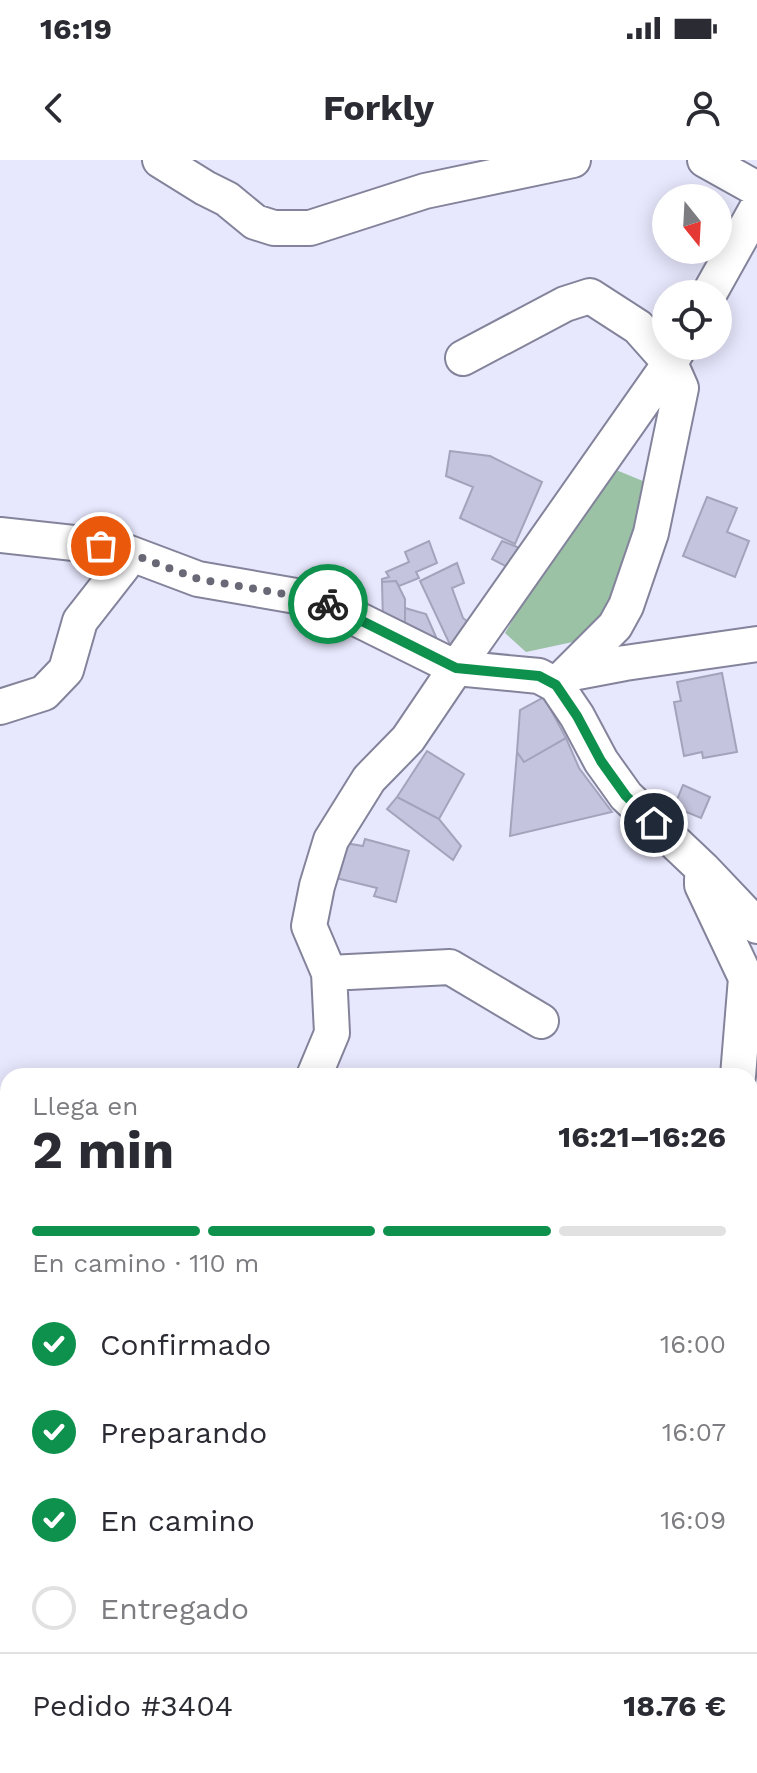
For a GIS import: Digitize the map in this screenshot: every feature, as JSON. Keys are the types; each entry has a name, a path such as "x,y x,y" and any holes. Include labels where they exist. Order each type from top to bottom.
{"street":[{"path":"160,160 227,199 255,222 274,228 310,228 425,191 573,160"},
{"path":"705,160 757,189"},
{"path":"717,280 757,208"},
{"path":"463,358 565,304 590,296 652,337"},
{"path":"317,1068 332,1033 329,973 309,926 331,840 369,779 408,739 671,360"},
{"path":"556,685 615,626 626,606 651,533 681,388 676,360"},
{"path":"0,535 101,546 198,579 319,600 456,668 539,676 556,685 601,761 626,796 703,869 757,926"},
{"path":"0,707 44,693 66,670 80,621 123,566 129,553"},
{"path":"556,685 572,673 757,644"},
{"path":"703,869 702,885 746,978 739,1068"},
{"path":"329,973 450,967 541,1021"}],"green space":[{"path":"604,465 655,486 612,617 582,640 526,652 505,633"}],"building":[{"path":"450,451 490,456 542,482 515,544 460,518 473,487 446,476"},
{"path":"707,497 737,508 727,532 749,541 735,577 683,556"},
{"path":"429,541 437,563 416,572 419,578 399,586 396,581 382,582 382,579 389,577 386,572 409,562 405,552"},
{"path":"502,541 527,551 515,571 492,559"},
{"path":"457,563 464,583 452,588 463,618 474,627 453,651 420,581"},
{"path":"396,581 405,599 405,622 383,621 382,582"},
{"path":"405,608 426,614 436,637 426,644 392,622 405,622"},
{"path":"722,673 737,752 703,758 702,752 684,756 674,702 681,701 677,682"},
{"path":"544,697 566,738 524,762 517,752 520,710"},
{"path":"566,738 579,768 612,812 510,836 517,752 524,762"},
{"path":"427,751 464,774 439,819 397,797"},
{"path":"683,785 710,797 701,818 674,807"},
{"path":"397,797 439,819 461,846 453,860 387,809"},
{"path":"365,839 409,851 396,902 374,896 377,888 336,878 345,843 363,846"}],"way so far":[{"path":"101,546 198,579 328,604"}],"route":[{"path":"328,604 456,668 539,676 556,685 601,761 626,796 654,823"}]}
